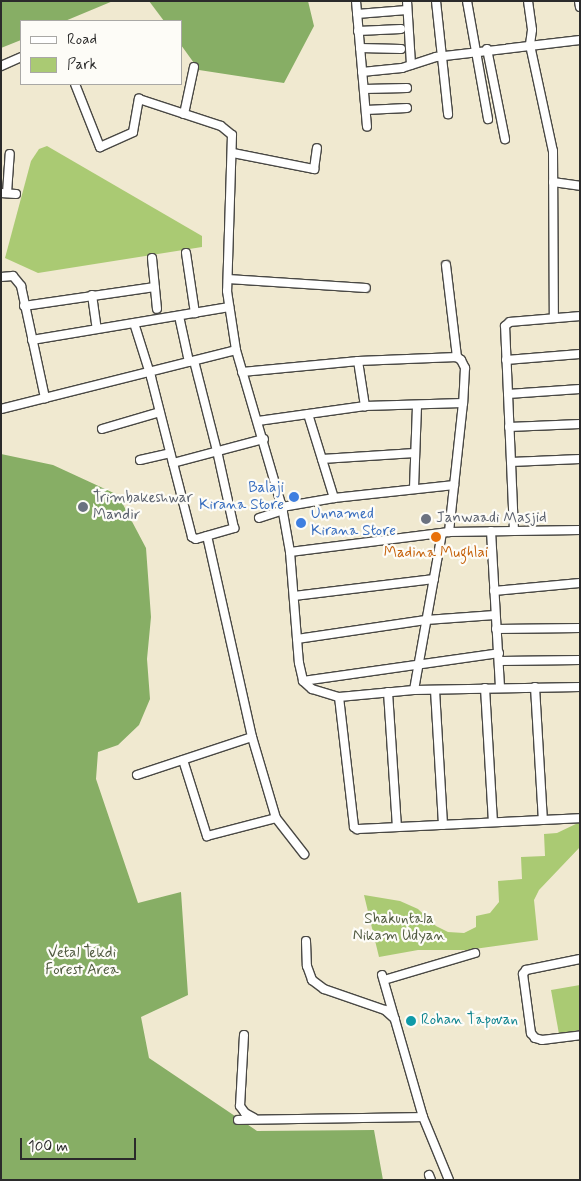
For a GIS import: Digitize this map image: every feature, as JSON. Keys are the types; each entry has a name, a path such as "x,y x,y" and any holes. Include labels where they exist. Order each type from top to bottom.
{"street":[{"path":"356,1 366,127"},
{"path":"407,1 411,65"},
{"path":"436,1 448,114"},
{"path":"467,1 488,119"},
{"path":"528,1 532,30 530,44 553,151 554,318"},
{"path":"579,1 580,8"},
{"path":"357,14 408,10"},
{"path":"358,31 401,29"},
{"path":"362,72 411,65 442,56 530,44 580,40"},
{"path":"360,48 401,49"},
{"path":"486,50 506,139"},
{"path":"1,66 20,56"},
{"path":"184,114 194,68"},
{"path":"75,85 100,147 133,132 139,99 221,126 230,131 233,139 228,280 230,308 236,350 264,439 282,509 290,552 297,639 303,681 312,689 339,696 414,690 580,686"},
{"path":"364,89 407,88"},
{"path":"366,110 408,108"},
{"path":"233,153 314,170 317,148"},
{"path":"10,154 4,193 16,194"},
{"path":"553,182 580,186"},
{"path":"186,253 196,313"},
{"path":"152,258 157,309"},
{"path":"446,265 457,357"},
{"path":"1,277 13,276 18,280 45,398"},
{"path":"228,280 366,288"},
{"path":"24,306 155,287"},
{"path":"92,295 97,329"},
{"path":"32,340 230,308"},
{"path":"134,323 160,412 192,537 208,536 234,528 218,451 179,316"},
{"path":"514,531 506,324 580,316"},
{"path":"1,409 236,350"},
{"path":"506,360 580,354"},
{"path":"242,372 358,361 457,357 463,362 465,368 464,403 454,485 434,579 414,690"},
{"path":"358,361 364,406"},
{"path":"508,394 580,389"},
{"path":"258,421 364,406 464,403"},
{"path":"414,488 417,405"},
{"path":"102,429 160,412"},
{"path":"308,414 334,498"},
{"path":"509,427 580,424"},
{"path":"173,463 264,439"},
{"path":"140,460 170,454"},
{"path":"322,459 416,454"},
{"path":"511,462 580,459"},
{"path":"259,518 282,509 334,498 454,485"},
{"path":"290,552 445,532 580,530"},
{"path":"491,531 495,615 500,657 500,688"},
{"path":"208,536 252,737 276,818 304,854"},
{"path":"294,596 434,579"},
{"path":"494,591 580,583"},
{"path":"297,639 426,620 495,615"},
{"path":"496,629 580,628"},
{"path":"303,681 419,664 500,657 580,660"},
{"path":"535,687 543,820"},
{"path":"484,688 493,822"},
{"path":"435,690 442,825"},
{"path":"388,692 396,828"},
{"path":"339,696 354,828 357,830 580,818"},
{"path":"137,775 252,737"},
{"path":"183,760 206,836 276,818"},
{"path":"306,941 307,966 312,980 324,989 386,1010 395,1019"},
{"path":"448,1180 423,1117 383,977 475,953"},
{"path":"580,959 526,970 523,974 531,1033 535,1038 542,1040 580,1035"},
{"path":"244,1035 240,1106 244,1113 256,1119"},
{"path":"238,1120 423,1117"}],"green space":[{"path":"1,1 113,1 67,20 20,20 20,40 1,48"},
{"path":"149,1 308,1 314,26 284,83 199,70 182,46 182,20 163,20"},
{"path":"47,146 202,236 202,247 38,273 5,258 31,161 39,149"},
{"name":"Vetal Tekdi Forest Area","path":"1,454 53,465 118,495 146,548 151,617 147,659 150,699 139,725 118,745 98,752 96,779 138,903 181,892 188,995 141,1017 149,1058 257,1131 374,1130 383,1180 1,1180"},
{"name":"Shakuntala Nikam Udyan","path":"580,822 580,847 539,890 534,900 538,940 467,950 418,950 379,957 364,895 400,901 418,909 436,926 448,932 464,933 476,927 476,916 490,913 499,902 498,881 522,879 521,857 545,856 544,834 557,833"},
{"path":"580,985 580,1030 559,1034 551,990"}],"place":[{"name":"Balaji Kirana Store","path":"294,497"},
{"name":"Trimbakeshwar Mandir","path":"83,507"},
{"name":"Janwaadi Masjid","path":"426,519"},
{"name":"Unnamed Kirana Store","path":"301,523"},
{"name":"Madina Mughlai","path":"436,537"},
{"name":"Rohan Tapovan","path":"411,1021"}]}
